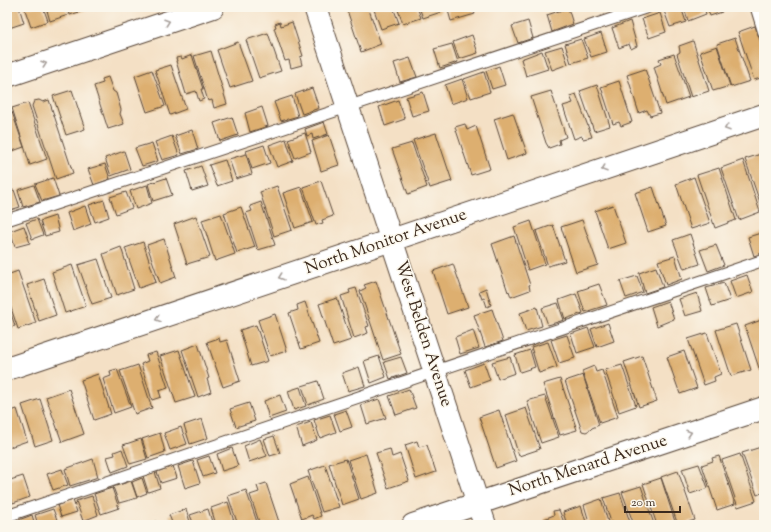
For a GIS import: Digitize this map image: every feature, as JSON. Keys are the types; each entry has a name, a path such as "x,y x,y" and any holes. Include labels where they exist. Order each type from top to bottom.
{"street":[{"path":"7,76 213,7"},
{"name":"West Belden Avenue","path":"315,7 485,525"},
{"name":"North Monitor Avenue","path":"7,369 764,116"},
{"name":"North Menard Avenue","path":"413,525 764,408"}],"lane":[{"path":"7,220 648,7"},
{"path":"756,7 764,33"},
{"path":"7,516 764,260"}],"building":[{"path":"7,7 19,7 24,23 9,28 7,21"},
{"path":"24,7 43,7 48,21 31,27"},
{"path":"46,7 65,7 68,15 50,21"},
{"path":"68,7 88,7 88,9 70,15"},
{"path":"346,7 368,7 381,44 361,52"},
{"path":"373,7 393,7 399,23 381,29"},
{"path":"397,7 417,7 421,18 403,24"},
{"path":"419,7 440,7 441,12 423,18"},
{"path":"447,7 472,7 475,14 451,21"},
{"path":"610,7 624,7 612,12"},
{"path":"675,7 681,7 686,22 670,27 664,11"},
{"path":"684,7 704,7 706,14 688,21"},
{"path":"707,7 720,7 722,12 710,16"},
{"path":"568,8 573,24 552,32 547,15"},
{"path":"660,13 666,32 649,38 642,19"},
{"path":"528,21 533,38 518,43 512,26"},
{"path":"630,21 637,46 631,49 629,44 619,48 612,28"},
{"path":"280,22 281,26 292,22 303,56 300,57 302,65 291,68 289,60 285,61 274,28 276,27 275,24"},
{"path":"755,26 764,52 764,77 754,80 738,32"},
{"path":"268,33 281,71 259,78 246,40"},
{"path":"601,33 607,52 591,57 584,39"},
{"path":"472,35 478,53 459,59 453,42"},
{"path":"735,38 750,81 731,87 717,44"},
{"path":"581,39 588,58 571,63 565,44"},
{"path":"693,41 709,91 691,97 677,54 680,52 679,46"},
{"path":"238,42 252,81 230,88 217,50"},
{"path":"452,44 458,62 440,68 434,49"},
{"path":"562,46 568,64 552,70 545,51"},
{"path":"717,46 730,86 713,91 700,52"},
{"path":"211,51 227,104 214,108 212,100 208,101 194,56"},
{"path":"542,51 548,69 526,76 521,59"},
{"path":"674,54 689,97 666,105 654,67 661,64 659,59"},
{"path":"192,55 203,89 201,89 204,99 199,101 196,91 186,94 176,61 176,58 181,57 182,59"},
{"path":"410,58 417,77 400,82 394,63"},
{"path":"171,65 186,109 170,115 155,70"},
{"path":"499,66 505,85 492,89 486,71"},
{"path":"645,69 660,113 650,116 647,110 639,113 627,75"},
{"path":"152,70 165,106 147,112 135,76"},
{"path":"484,72 490,92 471,98 464,79"},
{"path":"108,77 113,91 116,93 121,110 120,114 124,124 108,129 94,86 103,83 102,79"},
{"path":"462,79 468,98 451,104 445,85"},
{"path":"619,81 632,122 621,126 619,122 613,124 601,87"},
{"path":"597,85 610,126 594,131 580,91"},
{"path":"312,88 319,108 302,114 295,94"},
{"path":"72,90 85,129 66,135 53,96"},
{"path":"551,91 566,137 559,140 560,144 549,148 531,97"},
{"path":"423,92 429,111 412,116 406,97"},
{"path":"576,94 592,137 583,139 582,136 574,139 563,106 573,103 570,96"},
{"path":"292,96 298,116 281,121 274,102"},
{"path":"39,100 43,102 49,100 73,173 56,179 32,106 34,101"},
{"path":"398,100 405,119 385,126 379,107"},
{"path":"28,103 47,159 30,165 12,108"},
{"path":"262,107 268,126 250,132 245,113"},
{"path":"12,112 24,147 7,153 7,113"},
{"path":"513,113 527,153 507,160 494,119"},
{"path":"232,117 238,135 220,141 214,123"},
{"path":"324,122 328,134 313,139 312,134 307,136 305,129"},
{"path":"465,124 467,130 476,126 490,169 471,175 455,127"},
{"path":"192,130 198,149 182,154 175,136"},
{"path":"305,133 311,152 295,158 288,139"},
{"path":"436,133 452,181 430,188 413,140"},
{"path":"329,135 339,165 321,171 312,141"},
{"path":"172,136 179,155 162,160 155,142"},
{"path":"286,139 293,161 277,167 269,145"},
{"path":"152,143 158,161 142,166 135,148"},
{"path":"412,143 427,187 408,194 392,149"},
{"path":"264,145 270,163 252,169 246,151"},
{"path":"124,151 130,169 111,176 105,158"},
{"path":"764,153 764,214 745,159"},
{"path":"246,154 252,174 236,179 229,159"},
{"path":"225,160 232,181 217,186 209,165"},
{"path":"743,160 760,212 739,220 721,168"},
{"path":"105,164 110,179 94,185 88,169"},
{"path":"201,166 208,186 192,191 186,171"},
{"path":"719,168 736,220 715,228 697,175"},
{"path":"694,177 710,223 691,229 676,184"},
{"path":"53,178 59,196 42,201 35,184"},
{"path":"166,178 172,195 153,201 148,184"},
{"path":"321,181 333,216 322,220 323,223 316,225 303,187"},
{"path":"34,185 40,202 23,207 18,190"},
{"path":"147,185 152,203 136,209 130,191"},
{"path":"277,186 292,230 274,236 260,192"},
{"path":"301,187 313,222 295,228 283,193"},
{"path":"653,187 666,226 648,232 635,193"},
{"path":"14,190 20,207 7,211 7,193"},
{"path":"126,192 132,208 116,214 110,197"},
{"path":"104,200 109,217 95,222 89,205"},
{"path":"261,202 275,245 258,250 246,213 252,211 250,206"},
{"path":"613,205 626,243 608,249 595,211"},
{"path":"85,206 91,224 73,231 67,213"},
{"path":"241,207 255,247 237,253 224,213"},
{"path":"221,214 235,254 215,261 202,220"},
{"path":"55,216 59,232 45,236 40,221"},
{"path":"196,216 210,257 187,264 174,224"},
{"path":"37,219 43,235 32,239 26,223"},
{"path":"582,220 598,265 576,272 561,227"},
{"path":"531,221 545,264 528,270 514,227"},
{"path":"553,225 565,261 548,266 536,231"},
{"path":"24,226 30,243 15,247 10,231"},
{"path":"764,232 764,252 754,256 748,237"},
{"path":"690,234 700,264 684,269 673,240"},
{"path":"514,236 530,285 530,290 511,297 492,244"},
{"path":"164,239 176,277 160,283 147,245"},
{"path":"143,242 156,282 139,288 125,248"},
{"path":"716,245 724,265 708,271 700,250"},
{"path":"121,247 134,289 117,295 103,254"},
{"path":"675,256 682,279 666,285 658,261"},
{"path":"98,259 111,298 92,304 78,265"},
{"path":"453,264 468,307 447,314 433,271"},
{"path":"72,265 86,306 65,313 52,272"},
{"path":"656,267 663,287 645,293 639,273"},
{"path":"18,271 36,323 18,329 7,296 7,275"},
{"path":"747,275 753,292 736,298 730,281"},
{"path":"637,276 643,292 626,298 620,281"},
{"path":"44,279 56,315 39,321 27,285"},
{"path":"376,281 401,354 383,360 360,291 366,288 364,285"},
{"path":"724,283 730,300 712,306 706,288"},
{"path":"599,284 607,305 585,312 578,291"},
{"path":"356,288 369,326 366,327 368,333 354,338 341,296 350,293 349,290"},
{"path":"486,288 491,305 487,307 484,298 482,299 479,291"},
{"path":"697,293 702,311 685,316 679,299"},
{"path":"576,294 583,313 565,319 559,300"},
{"path":"337,298 351,340 333,346 319,304"},
{"path":"668,301 674,319 657,326 651,307"},
{"path":"7,302 15,326 7,328"},
{"path":"305,302 319,343 301,349 289,313 298,310 297,305"},
{"path":"558,303 564,320 548,325 542,308"},
{"path":"537,307 542,326 526,331 520,313"},
{"path":"492,309 503,341 485,347 474,315"},
{"path":"275,314 287,351 270,356 258,320"},
{"path":"764,319 764,370 760,371 745,326"},
{"path":"608,323 614,341 597,347 591,329"},
{"path":"736,324 751,370 731,376 716,330"},
{"path":"256,325 268,361 251,366 240,330"},
{"path":"588,328 595,347 577,353 571,334"},
{"path":"473,330 479,348 460,354 455,337"},
{"path":"707,333 721,374 714,377 715,381 704,385 688,339"},
{"path":"567,335 575,358 559,363 551,340"},
{"path":"219,338 220,342 227,340 240,381 223,387 207,342"},
{"path":"548,342 557,367 539,373 531,347"},
{"path":"198,344 209,378 207,379 211,392 198,397 182,350"},
{"path":"179,350 195,397 176,403 160,356"},
{"path":"530,350 535,367 520,372 515,355"},
{"path":"684,351 697,388 680,394 667,357"},
{"path":"156,352 168,388 159,391 161,397 152,400 141,364 148,361 146,355"},
{"path":"379,356 386,377 371,383 364,361"},
{"path":"642,356 657,401 639,407 624,362"},
{"path":"401,357 407,373 390,379 384,362"},
{"path":"510,357 515,373 498,379 492,362"},
{"path":"484,363 490,380 471,387 465,370"},
{"path":"138,365 152,408 135,414 120,371"},
{"path":"622,365 636,406 619,412 605,370"},
{"path":"594,366 596,372 602,370 618,417 600,423 582,371"},
{"path":"359,367 365,386 348,391 342,373"},
{"path":"117,369 131,407 114,413 103,379 111,376 110,371"},
{"path":"98,374 111,414 94,420 81,380"},
{"path":"583,375 599,425 586,432 582,431 565,381"},
{"path":"560,379 577,430 560,435 543,384"},
{"path":"318,381 324,399 308,405 302,386"},
{"path":"300,387 306,406 294,410 288,391"},
{"path":"69,389 84,434 62,442 46,397"},
{"path":"409,389 416,408 396,415 389,396"},
{"path":"280,395 286,412 269,418 264,401"},
{"path":"545,396 559,437 541,443 527,401"},
{"path":"40,399 53,440 35,446 22,405"},
{"path":"379,399 386,418 367,424 361,405"},
{"path":"249,403 255,421 236,427 230,409"},
{"path":"526,408 540,449 519,456 506,415"},
{"path":"11,409 11,411 17,409 27,441 7,448 7,410"},
{"path":"346,410 352,427 340,431 334,414"},
{"path":"499,410 516,461 496,468 479,417"},
{"path":"330,415 336,432 320,438 314,420"},
{"path":"202,419 208,438 190,444 184,425"},
{"path":"311,422 317,440 302,446 296,427"},
{"path":"181,427 187,444 170,450 164,433"},
{"path":"160,433 165,452 148,458 142,439"},
{"path":"274,436 280,453 270,456 264,439"},
{"path":"141,439 147,459 130,464 123,445"},
{"path":"260,439 267,456 249,462 244,446"},
{"path":"417,441 419,447 427,445 436,472 416,479 405,445"},
{"path":"761,447 764,457 764,492 757,495 742,453"},
{"path":"232,448 238,466 222,471 217,454"},
{"path":"122,449 128,466 112,472 107,457 115,455 114,452"},
{"path":"390,449 392,457 400,454 409,481 388,488 376,453"},
{"path":"366,454 378,493 361,499 348,460"},
{"path":"740,454 756,501 738,507 722,460"},
{"path":"209,456 215,473 203,477 197,460"},
{"path":"719,456 735,504 717,510 702,465 713,461 712,458"},
{"path":"93,459 98,477 70,486 65,469"},
{"path":"346,459 359,499 342,505 329,464"},
{"path":"193,461 200,483 185,488 178,466"},
{"path":"699,464 708,488 690,494 682,469"},
{"path":"325,465 339,507 322,512 308,471"},
{"path":"173,466 177,478 161,483 157,472"},
{"path":"62,469 68,485 53,490 47,474"},
{"path":"678,471 695,520 678,525 661,477"},
{"path":"155,472 160,488 148,492 143,476"},
{"path":"23,476 30,497 13,503 7,487 7,481"},
{"path":"308,477 321,516 314,519 312,515 302,519 290,484"},
{"path":"142,478 147,493 137,497 132,482"},
{"path":"661,478 676,525 657,525 643,484"},
{"path":"131,481 137,498 119,503 113,487"},
{"path":"266,483 280,525 260,525 250,495 259,492 257,486"},
{"path":"641,486 654,524 634,525 622,492"},
{"path":"112,488 119,508 101,514 94,494"},
{"path":"246,490 258,525 238,525 228,496"},
{"path":"620,493 631,525 612,525 603,498"},
{"path":"92,496 98,515 83,521 76,501"},
{"path":"601,499 609,525 590,525 584,505"},
{"path":"73,500 77,512 61,517 57,505"},
{"path":"228,502 235,525 216,525 211,508"},
{"path":"581,506 587,525 567,525 563,512"},
{"path":"53,509 59,525 38,525 35,515"},
{"path":"186,509 191,525 173,525 169,515"},
{"path":"208,509 213,525 194,525 190,515"},
{"path":"559,510 565,525 546,525 544,519 554,515 553,511"},
{"path":"32,515 35,525 18,525 16,521"},
{"path":"156,521 158,525 145,525"}]}
